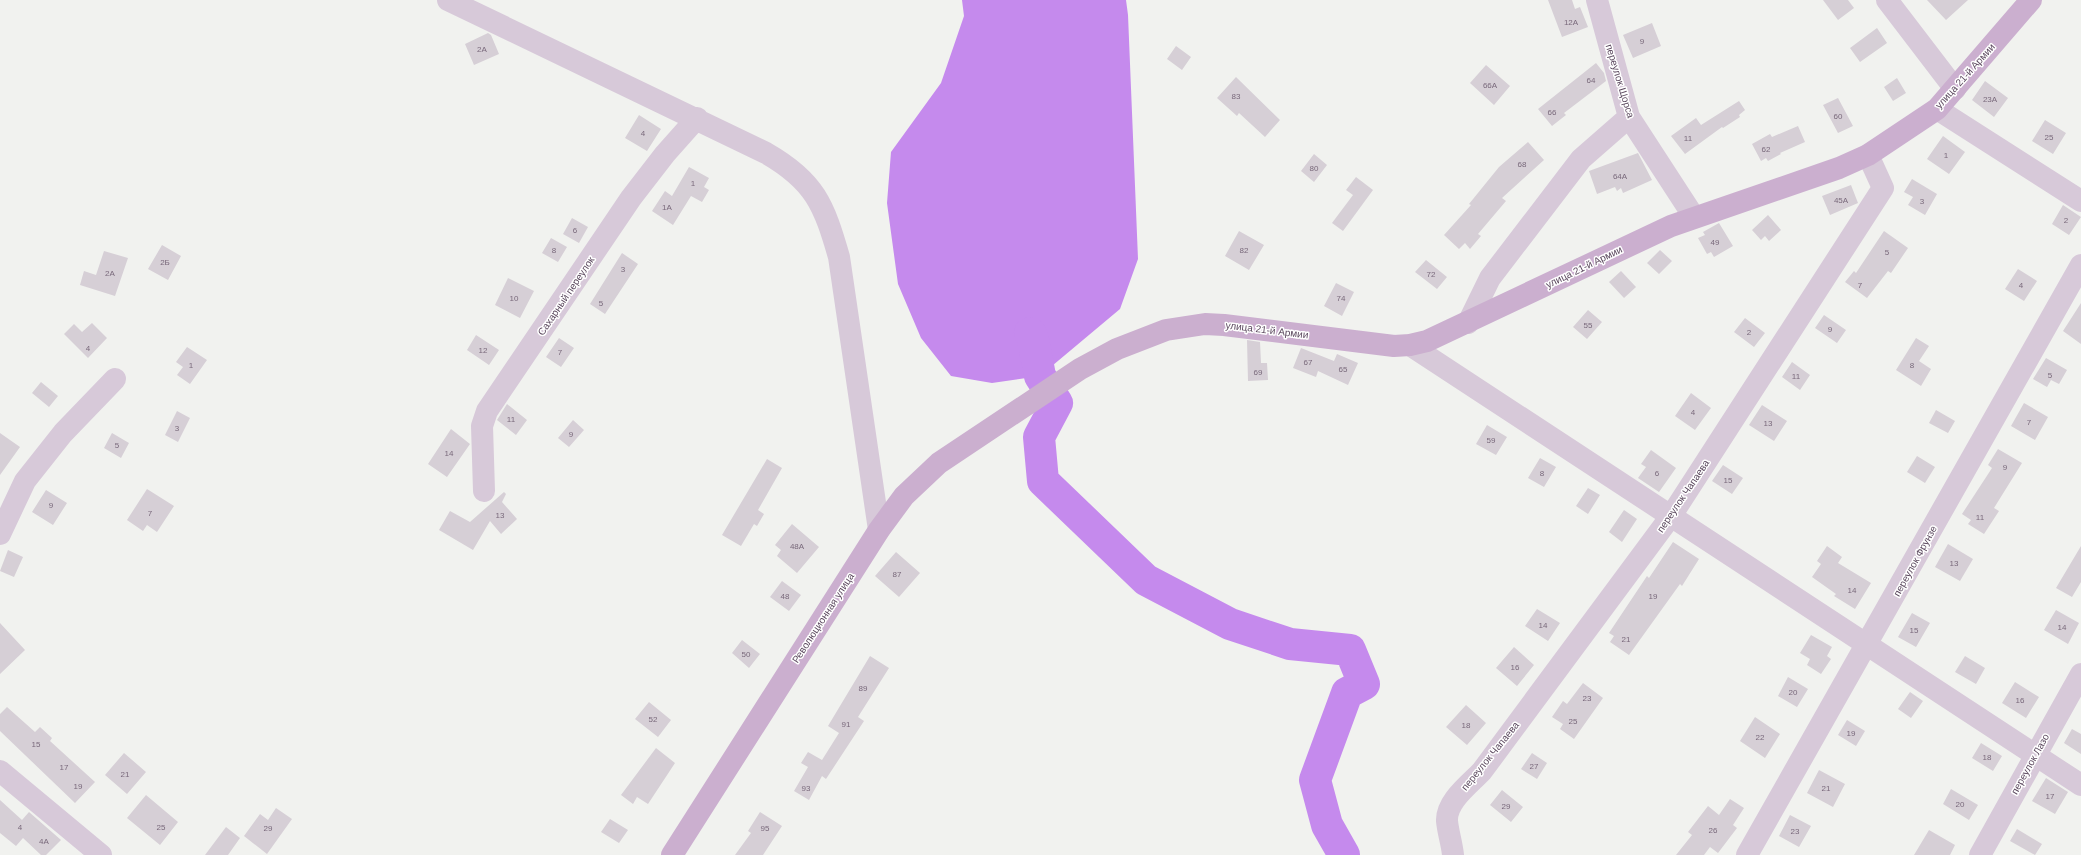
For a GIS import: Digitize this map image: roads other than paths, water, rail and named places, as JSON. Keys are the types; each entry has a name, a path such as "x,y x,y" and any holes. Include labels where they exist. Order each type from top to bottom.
{"main road":[{"name":"улица 21-й Армии","path":"1010,415 1080,369 1116,349 1166,330 1205,324 1248,327 1366,343 1410,345 1427,341 1468,323 1644,238 1694,217 1839,168 1868,154 1912,127 1937,109 2031,0"},
{"name":"Революционная улица","path":"679,852 879,530 904,496 926,474 1010,415"}],"street":[{"path":"448,0 697,118 781,161 804,179 815,194 824,214 839,257 879,530"},
{"name":"переулок Щорса","path":"1596,0 1629,117 1694,217"},
{"path":"1887,0 1955,89"},
{"path":"1937,109 2081,201"},
{"path":"1468,323 1490,278 1581,159 1629,117"},
{"name":"Сахарный переулок","path":"484,491 482,426 487,411 631,198 665,154 697,118"},
{"name":"переулок Чапаева","path":"1454,851 1447,821 1448,811 1452,803 1482,771 1671,516 1883,188 1868,154"},
{"name":"переулок Фрунзе","path":"1747,855 2081,265"},
{"path":"1410,345 2081,785"},
{"path":"0,534 25,481 63,432 115,379"},
{"name":"переулок Лазо","path":"1980,855 2081,674"},
{"path":"0,770 101,855"}],"waterway":[{"path":"1030,333 1033,339 1040,376 1057,403 1039,437 1043,481 1146,580 1230,624 1290,644 1350,650 1364,684 1347,693 1315,780 1327,825 1344,855"}]}
